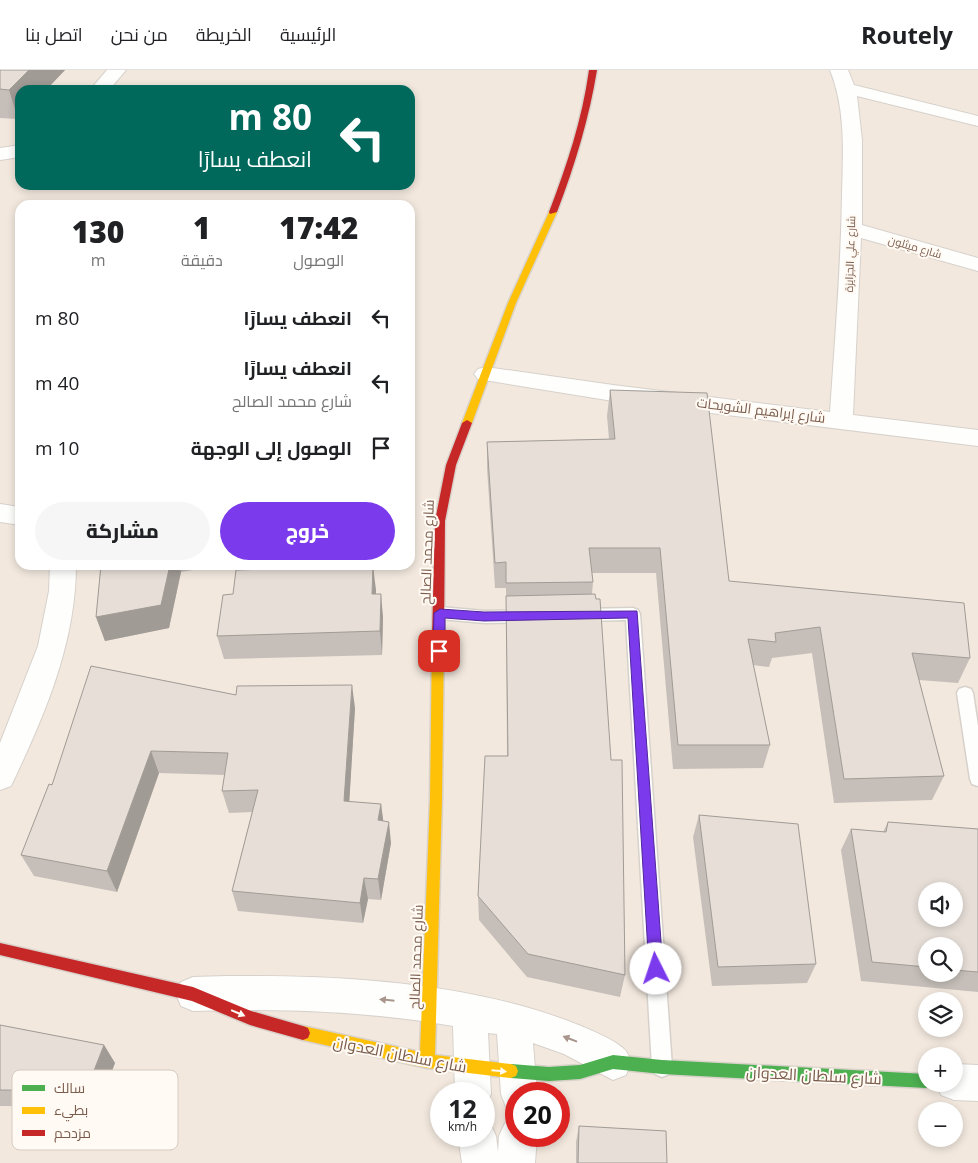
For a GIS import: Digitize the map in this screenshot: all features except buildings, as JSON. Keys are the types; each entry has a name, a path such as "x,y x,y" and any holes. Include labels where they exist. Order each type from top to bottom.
{"street":[{"path":"103,85 117,70"},
{"name":"شارع محمد الصالح","path":"427,1061 440,613 440,521 444,495 460,438 512,303 543,236 576,155 588,108 593,70"},
{"name":"شارع علي الجزايزة","path":"842,79 978,121"},
{"name":"شارع علي الجزايزة","path":"842,79 851,113 853,229 842,420"},
{"path":"0,154 15,152"},
{"name":"شارع ميثلون","path":"853,229 978,265"},
{"name":"شارع إبراهيم الشويحات","path":"486,374 613,393 978,438"},
{"path":"0,513 15,515"},
{"path":"0,777 37,693 54,635 64,578 63,570"},
{"name":"شارع سلطان العدوان","path":"0,949 193,994 250,1018 301,1033 427,1061 473,1081 505,1082"},
{"name":"شارع سلطان العدوان","path":"193,994 258,991 327,993 430,1004 513,1019 587,1045 613,1062"},
{"path":"470,1012 473,1081"},
{"path":"513,1019 519,1082"},
{"name":"شارع سلطان العدوان","path":"522,1082 549,1074 580,1072 613,1062 662,1067 918,1081"},
{"path":"963,1082 978,1083"},
{"path":"478,1147 482,1163"},
{"path":"516,1163 517,1147"}],"lane":[{"path":"440,613 484,617 544,616"},
{"path":"564,615 633,614 662,1067"},
{"path":"965,693 978,780"}],"shaded area":[{"path":"0,70 978,70 978,1163 0,1163"}],"traffic: fast":[{"path":"511,1071 549,1074 580,1072 613,1062 662,1067 918,1081"}],"traffic: slow":[{"path":"467,423 512,303 553,212"},
{"path":"427,1061 436,799 438,636"},
{"path":"303,1033 427,1061 511,1071"}],"traffic: jam":[{"path":"553,212 578,142 587,108 593,70"},
{"path":"438,636 440,521 451,465 467,423"},
{"path":"0,949 193,994 250,1018 303,1033"}],"route":[{"path":"439,651 440,613 484,617 633,614 656,969"}]}
